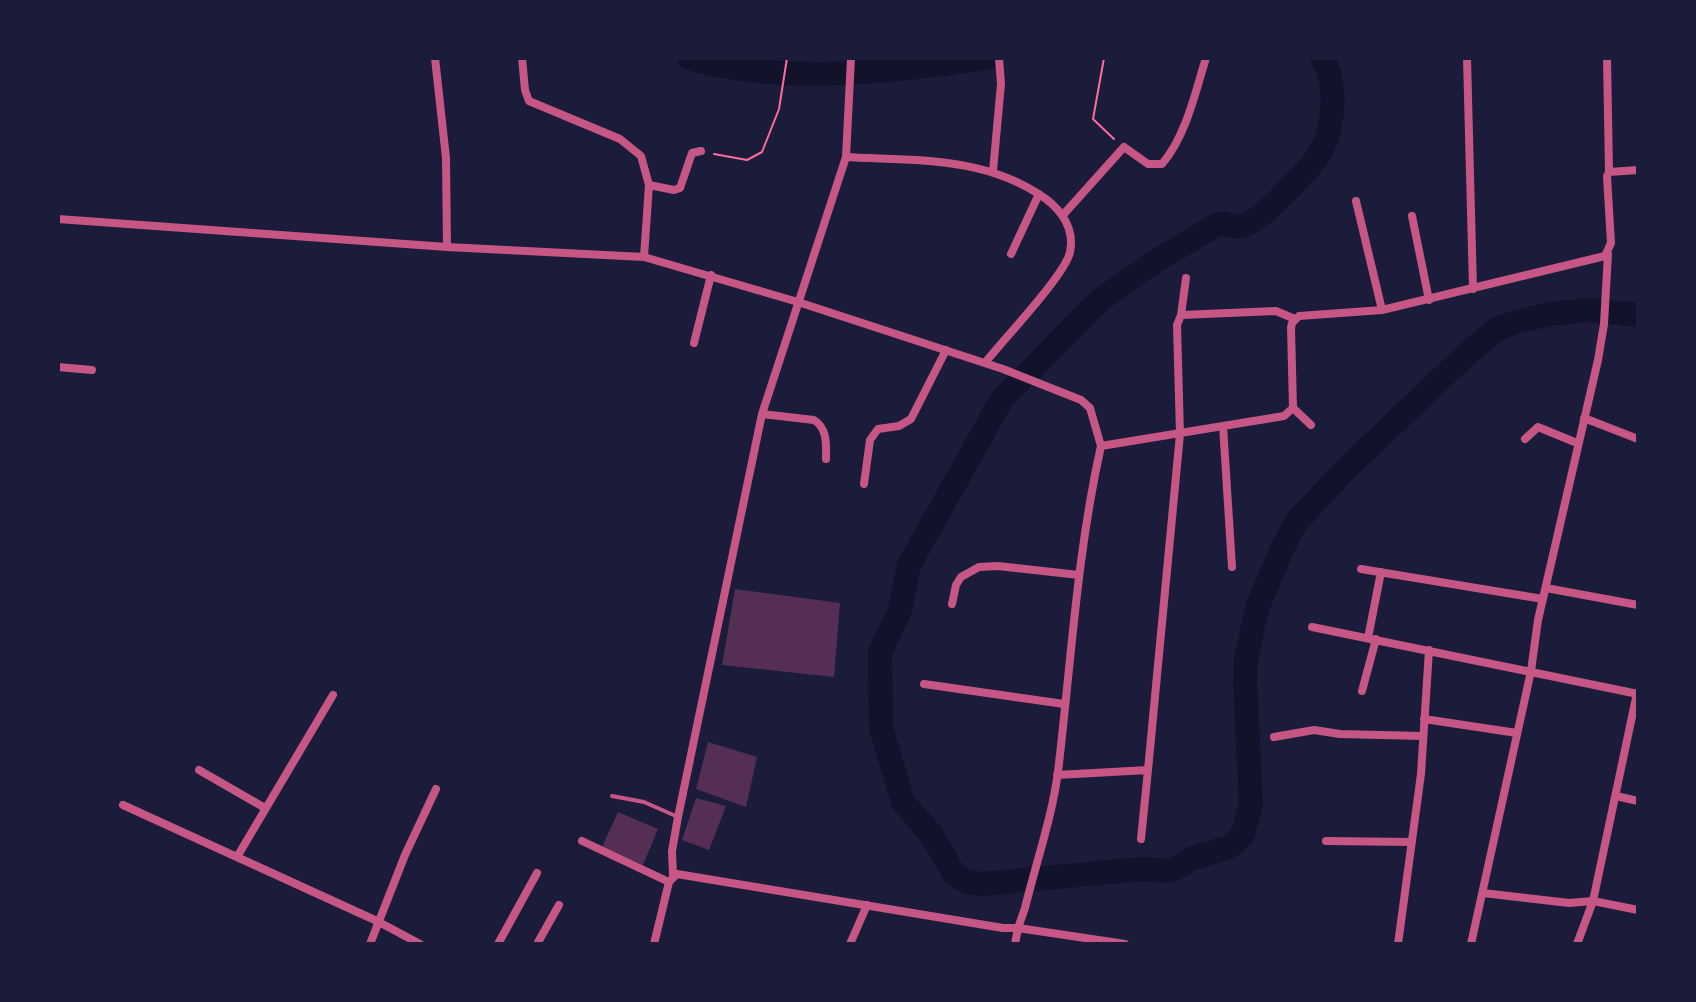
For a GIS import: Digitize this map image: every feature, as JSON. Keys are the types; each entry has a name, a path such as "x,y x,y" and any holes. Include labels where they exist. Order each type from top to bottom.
{"street":[{"path":"435,58 446,158 447,247"},
{"path":"522,58 529,101 620,139 645,164 649,185 644,257"},
{"path":"654,944 671,878 678,817 762,414 846,157 851,58"},
{"path":"993,171 1001,84 999,58"},
{"path":"1063,215 1124,147 1148,164 1162,164 1189,113 1206,58"},
{"path":"1467,58 1473,289"},
{"path":"1471,944 1604,324 1611,243 1606,186 1609,172 1607,58"},
{"path":"649,185 674,190 680,188 692,153 701,151"},
{"path":"846,157 960,164 993,171 1039,194 1063,215 1071,243 1065,266 985,363"},
{"path":"1609,172 1638,170"},
{"path":"1011,254 1039,194"},
{"path":"1356,201 1382,310"},
{"path":"1412,216 1429,300"},
{"path":"58,219 447,247 644,257 711,275 946,350 1086,404 1094,416 1101,446 1079,575 1057,775 1015,944"},
{"path":"1311,425 1293,408 1291,328 1295,319 1304,314 1382,310 1596,260 1608,254"},
{"path":"694,343 711,275"},
{"path":"1141,839 1180,434 1177,325 1186,278"},
{"path":"1181,315 1276,311 1295,319"},
{"path":"864,484 873,434 878,429 899,426 911,419 946,350"},
{"path":"58,367 92,370"},
{"path":"1101,446 1284,416 1293,408"},
{"path":"762,414 819,423 825,435 826,459"},
{"path":"1584,418 1638,439"},
{"path":"1223,426 1232,567"},
{"path":"1525,439 1538,427 1577,443"},
{"path":"952,604 961,577 979,567 998,566 1079,575"},
{"path":"1361,569 1543,599"},
{"path":"1362,691 1381,572"},
{"path":"1546,588 1638,605"},
{"path":"1312,627 1637,694 1593,901 1577,944"},
{"path":"1398,944 1421,774 1429,650"},
{"path":"924,684 1064,704"},
{"path":"237,857 333,695"},
{"path":"1424,719 1517,733"},
{"path":"1274,737 1314,730 1340,734 1422,736"},
{"path":"199,770 265,808"},
{"path":"1057,775 1148,770"},
{"path":"370,944 377,921 436,789"},
{"path":"1616,796 1638,801"},
{"path":"123,805 377,921 420,944"},
{"path":"582,841 671,878 681,874 1003,928 1125,944"},
{"path":"1326,841 1412,842"},
{"path":"498,944 537,873"},
{"path":"1483,893 1569,903 1593,901 1638,910"},
{"path":"537,944 559,905"},
{"path":"850,944 867,905"}],"lane":[{"path":"612,796 644,802 678,817"}],"path":[{"path":"701,151 747,160 762,152 779,109 787,58"},
{"path":"1104,58 1093,119 1124,147"}],"building":[{"path":"735,589 840,603 834,677 722,665"},
{"path":"708,742 757,757 746,807 696,789"},
{"path":"696,798 726,806 709,850 682,840"},
{"path":"618,812 658,829 643,865 602,847"}],"waterway":[{"path":"689,58 724,66 799,74 914,68 987,58"},
{"path":"1322,58 1330,79 1332,116 1319,155 1263,214 1243,226 1218,224 1154,262 1100,300 1002,399 909,565 900,610 880,652 881,728 903,802 931,834 954,874 967,882 981,884 1142,869 1171,871 1191,859 1229,847 1237,841 1243,834 1251,805 1246,660 1257,608 1297,521 1346,469 1497,329 1549,314 1590,310 1638,315"}]}
